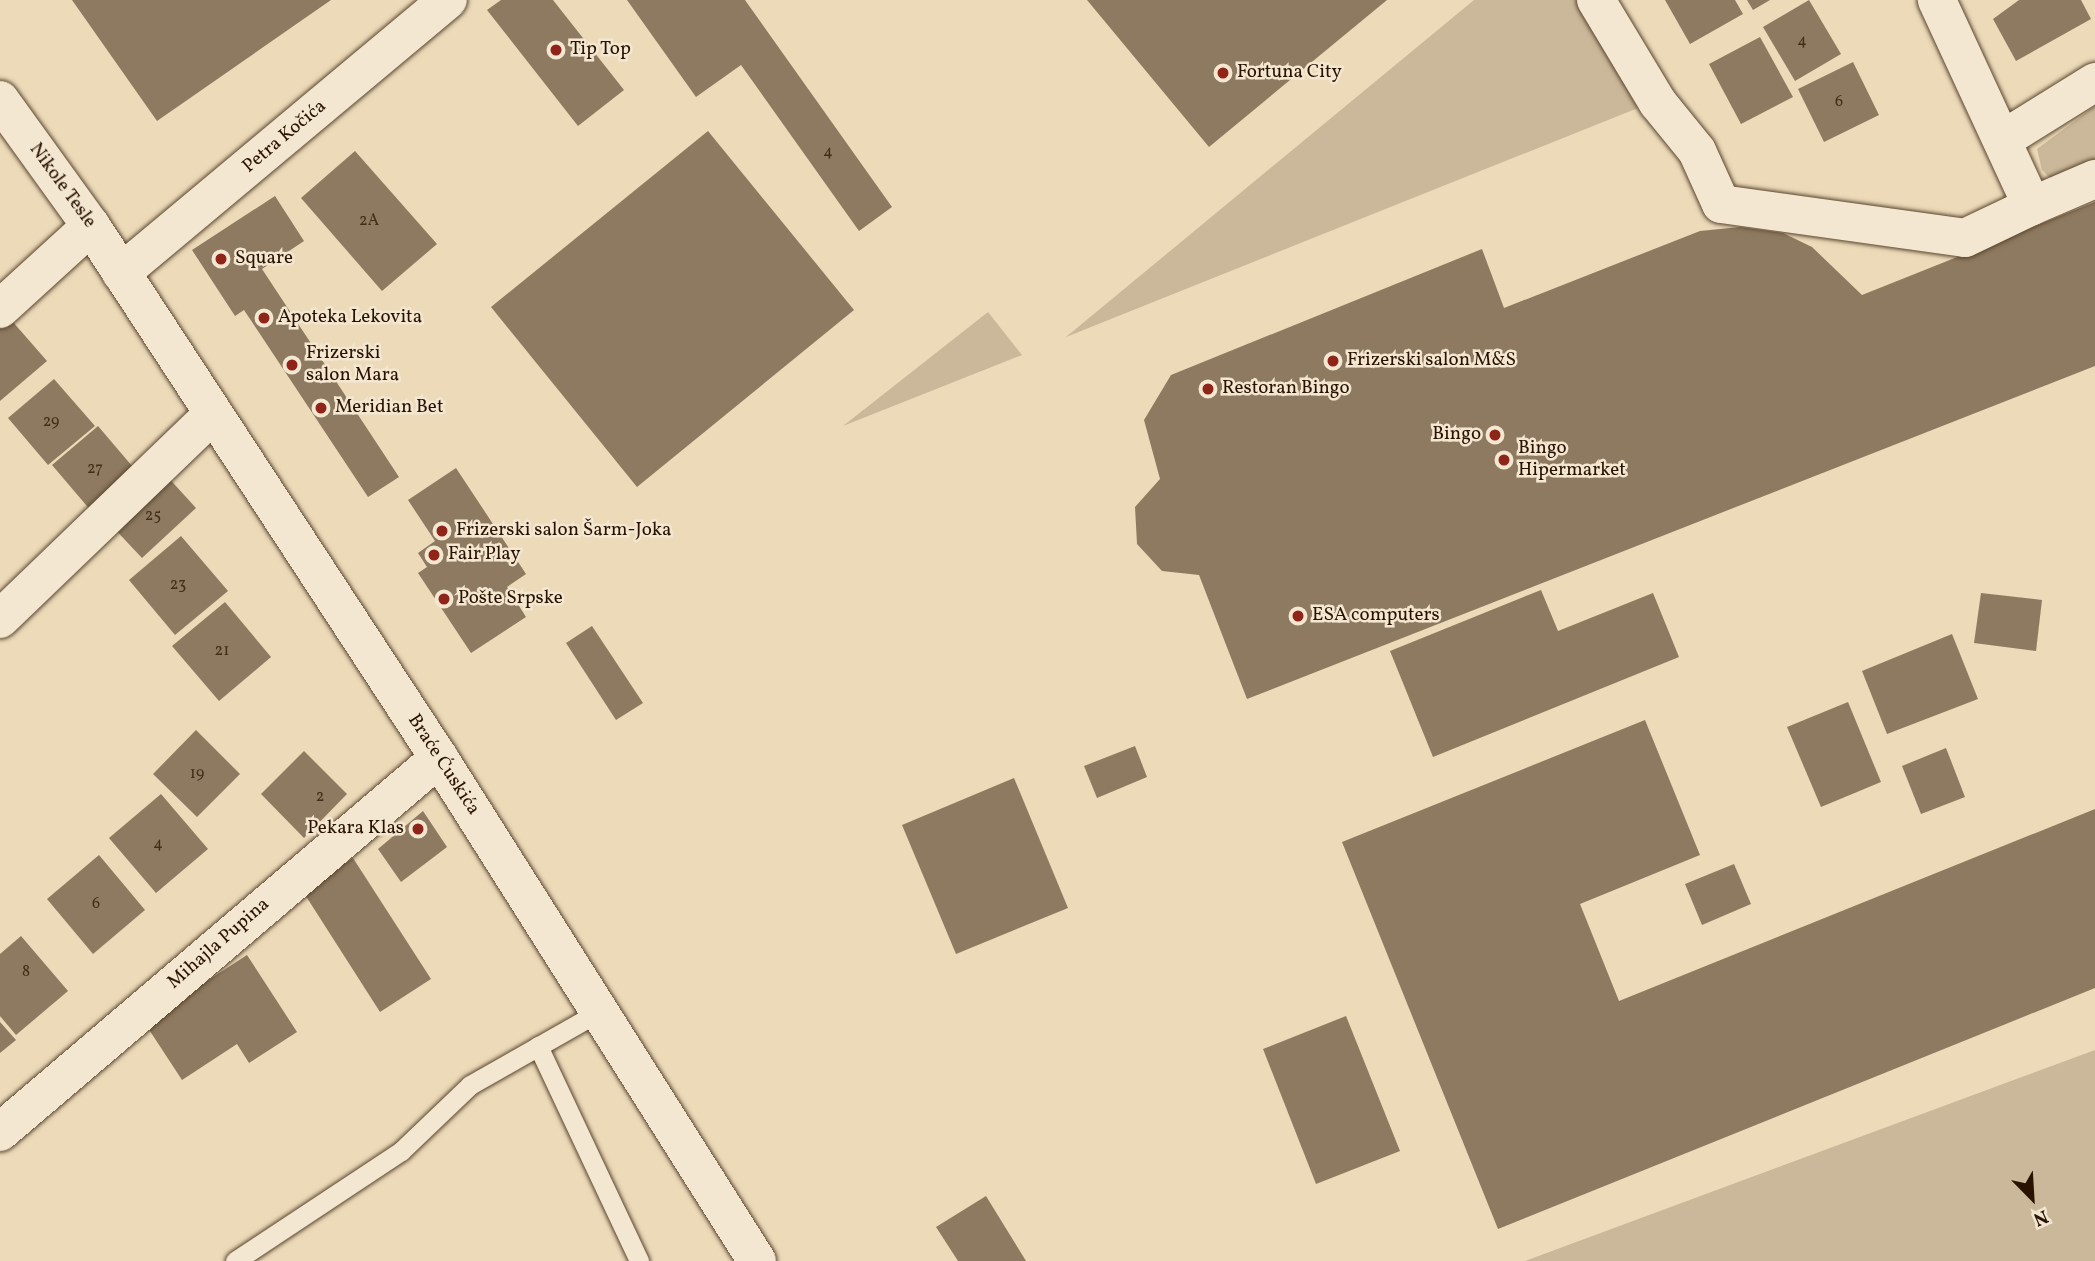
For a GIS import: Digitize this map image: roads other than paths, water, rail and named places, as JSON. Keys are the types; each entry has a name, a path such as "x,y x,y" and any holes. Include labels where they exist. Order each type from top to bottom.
{"street":[{"name":"Petra Kočića","path":"121,273 448,0"},
{"path":"1596,0 1658,103 1697,150 1721,204 1965,238 2032,205 2095,180"},
{"path":"1937,0 2032,205"},
{"path":"2002,140 2095,82"},
{"name":"Nikole Tesle","path":"0,100 91,226 121,273"},
{"path":"0,309 91,226"},
{"name":"Braće Ćuskića","path":"121,273 439,758 757,1261"},
{"path":"0,619 212,415"},
{"name":"Mihajla Pupina","path":"0,1132 439,758"}],"lane":[{"path":"235,1261 401,1151 470,1085 600,1012"},
{"path":"538,1046 639,1261"}],"place":[{"name":"Tip Top","path":"556,50"},
{"name":"Fortuna City","path":"1223,73"},
{"name":"Square","path":"221,259"},
{"name":"Apoteka Lekovita","path":"264,318"},
{"name":"Frizerski salon M&S","path":"1333,361"},
{"name":"Frizerski salon Mara","path":"292,365"},
{"name":"Restoran Bingo","path":"1208,389"},
{"name":"Meridian Bet","path":"321,408"},
{"name":"Bingo","path":"1495,435"},
{"name":"Bingo Hipermarket","path":"1504,460"},
{"name":"Frizerski salon Šarm-Joka","path":"442,531"},
{"name":"Fair Play","path":"434,555"},
{"name":"Pošte Srpske","path":"444,599"},
{"name":"ESA computers","path":"1298,616"},
{"name":"Pekara Klas","path":"418,829"}]}
